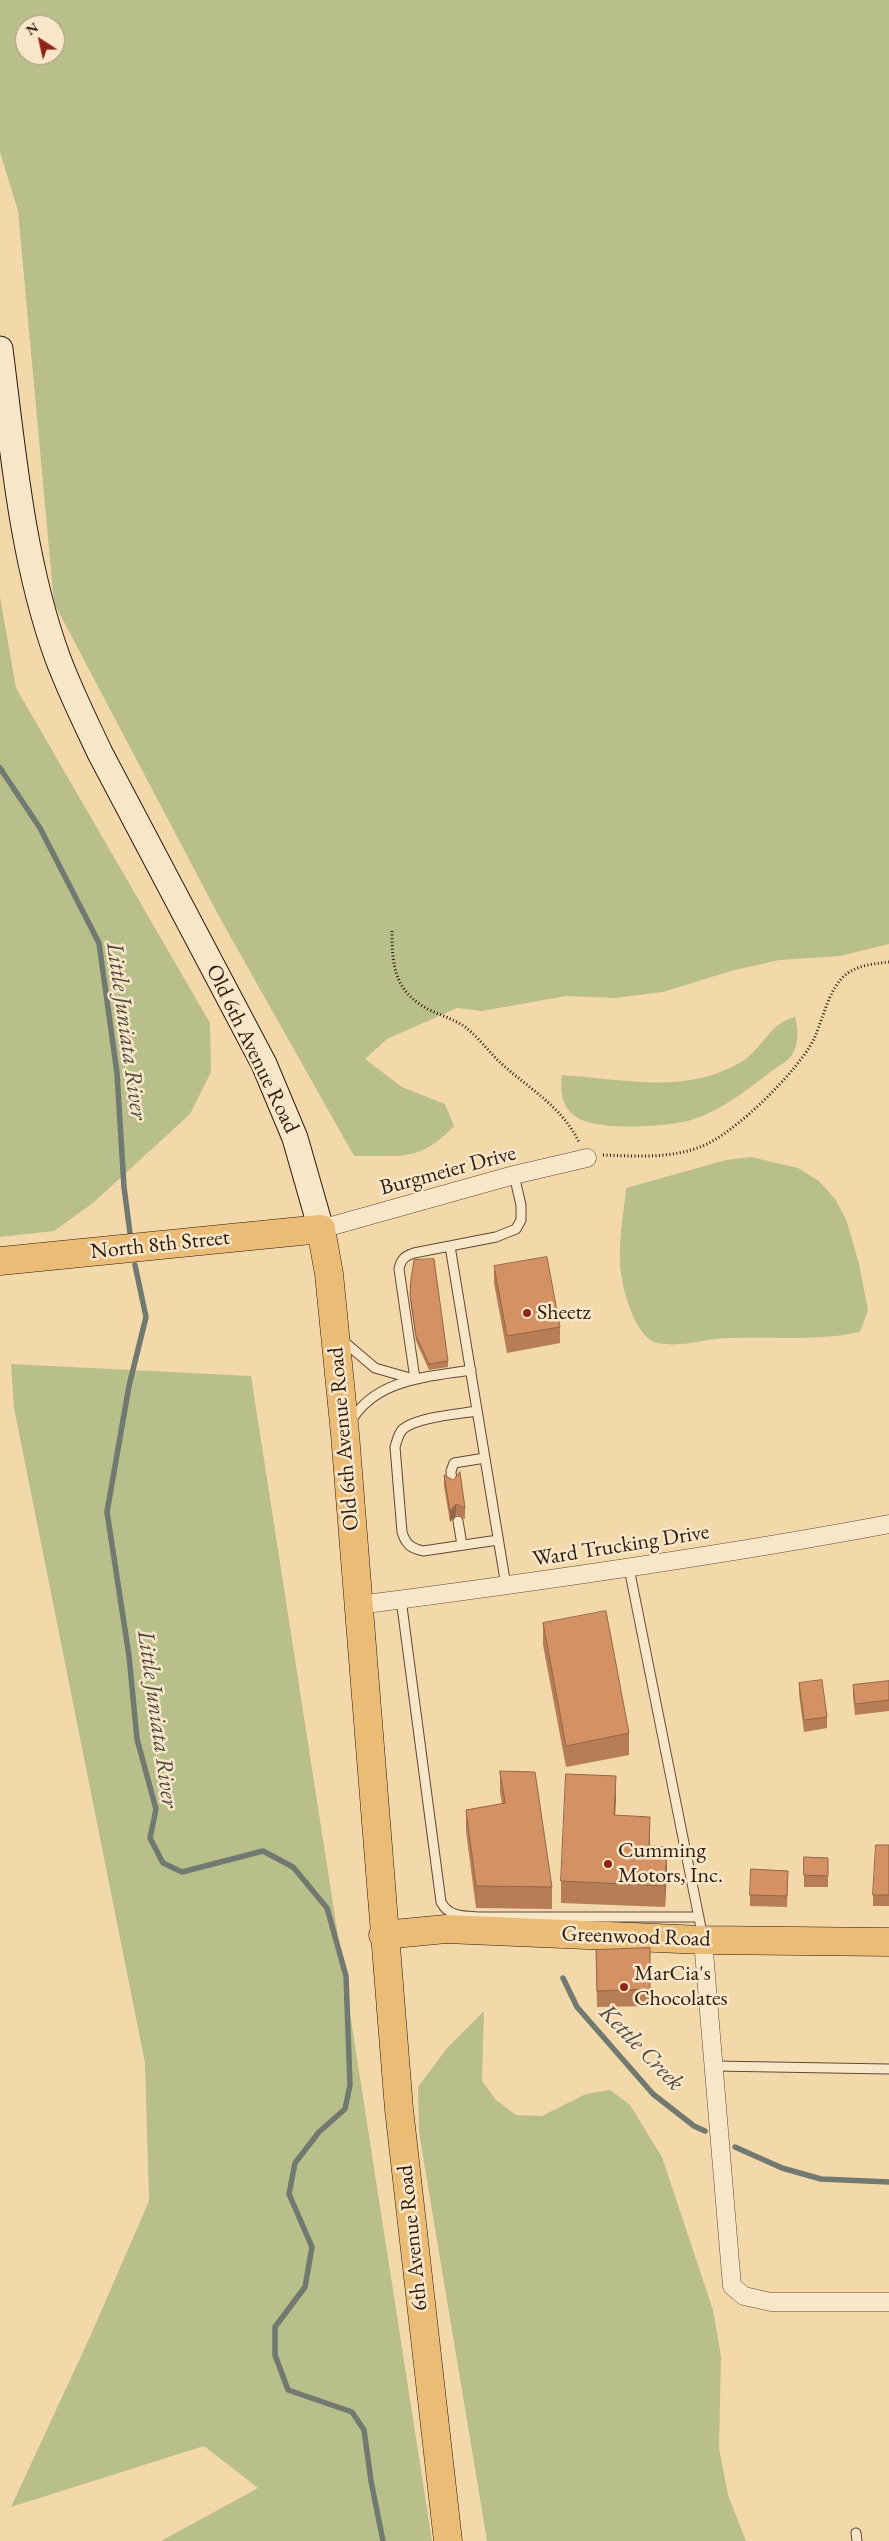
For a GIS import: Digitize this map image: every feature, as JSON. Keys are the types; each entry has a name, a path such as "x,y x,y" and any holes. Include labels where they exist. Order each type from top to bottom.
{"main road":[{"name":"Old 6th Avenue Road","path":"0,349 31,557 57,654 75,701 100,754 264,1064 295,1138 321,1229 329,1274 345,1434 383,1935"},
{"name":"North 8th Street","path":"0,1261 321,1229"},
{"name":"Greenwood Road","path":"383,1935 446,1929 701,1929 889,1942"},
{"name":"6th Avenue Road","path":"383,1935 398,2109 448,2541"}],"street":[{"name":"Burgmeier Drive","path":"321,1229 587,1158"},
{"name":"Ward Trucking Drive","path":"358,1605 630,1568 889,1524"},
{"path":"701,1929 732,2286 744,2296 771,2302 889,2302"}],"lane":[{"path":"415,1379 399,1269 400,1262 405,1256 414,1253 507,1235 516,1229 522,1220 521,1205 514,1176"},
{"path":"450,1246 506,1586"},
{"path":"335,1334 375,1368 398,1377 415,1379"},
{"path":"345,1434 352,1420 374,1396 392,1385 415,1379 471,1370"},
{"path":"477,1411 416,1422 404,1428 395,1447 402,1532 405,1542 412,1548 423,1551 498,1540"},
{"path":"452,1485 451,1471 454,1463 485,1458"},
{"path":"458,1520 462,1545"},
{"path":"401,1599 441,1902 444,1908 449,1913 460,1916 701,1929 630,1568"},
{"path":"714,2066 888,2069"}],"path":[{"path":"392,931 393,967 409,994 421,1005 466,1028 504,1066 546,1098 575,1134 587,1158 603,1155 636,1158 682,1152 702,1147 724,1134 776,1089 800,1062 814,1040 833,993 842,978 855,968 889,962"}],"green space":[{"path":"0,0 889,0 889,944 840,956 779,960 731,971 663,992 615,998 566,996 482,1011 457,1008 387,1039 365,1059 402,1087 445,1104 454,1126 442,1138 419,1151 397,1156 354,1156 221,920 54,603 18,211 0,152"},
{"path":"0,597 16,688 210,1023 211,1072 190,1114 93,1203 54,1231 0,1237"},
{"path":"795,1017 797,1030 796,1047 790,1058 732,1100 702,1116 666,1125 614,1126 585,1121 570,1112 564,1103 561,1086 562,1075 654,1082 698,1079 720,1072 749,1057 772,1030 786,1020"},
{"path":"751,1157 798,1168 819,1181 835,1199 846,1219 859,1264 868,1310 860,1332 812,1338 721,1338 685,1344 658,1343 649,1339 635,1321 626,1295 621,1270 620,1243 626,1188 726,1160"},
{"path":"11,1364 251,1376 432,2541 161,2541 258,2488 204,2446 11,2507 89,2339 149,2201 145,2063 14,1408"},
{"path":"484,2011 482,2081 496,2100 516,2115 542,2116 586,2094 610,2090 630,2105 662,2157 713,2310 721,2356 719,2448 728,2495 746,2541 487,2541 419,2132 418,2087 447,2048"}],"building":[{"name":"Sheetz","path":"547,1257 560,1327 507,1336 494,1266"},
{"path":"434,1259 448,1361 429,1364 416,1336 410,1294 414,1260"},
{"path":"460,1472 465,1508 456,1504 450,1511 444,1475 453,1480"},
{"path":"606,1611 629,1733 566,1746 543,1623"},
{"path":"822,1680 827,1717 804,1720 799,1683"},
{"path":"889,1681 889,1700 855,1704 853,1685"},
{"path":"500,1771 535,1772 552,1887 476,1886 466,1810 505,1803"},
{"path":"566,1774 616,1776 614,1815 650,1817 649,1846 667,1847 665,1886 561,1881"},
{"path":"876,1845 889,1845 889,1895 873,1895"},
{"path":"804,1857 828,1858 828,1876 804,1875"},
{"path":"751,1869 788,1871 787,1896 750,1895"},
{"path":"650,1948 650,1989 597,1991 596,1950"}],"waterway":[{"name":"Little Juniata River","path":"0,768 40,828 99,943 117,1073 124,1187 130,1233"},
{"name":"Little Juniata River","path":"135,1265 146,1317 129,1386 107,1512 129,1656 137,1739 156,1809 150,1838 163,1863 182,1872 263,1851 293,1867 327,1908 346,1976 350,2085 345,2109 319,2132 295,2163 289,2194 312,2247 305,2287 275,2327 275,2355 288,2390 352,2412 364,2430 371,2481 383,2541"},
{"name":"Kettle Creek","path":"563,1978 577,2007 653,2094 694,2126 705,2131"},
{"name":"Kettle Creek","path":"735,2147 782,2168 821,2179 889,2182"}],"place":[{"name":"Sheetz","path":"527,1313"},
{"name":"Cumming Motors, Inc.","path":"608,1864"},
{"name":"MarCia's Chocolates","path":"624,1987"}]}
